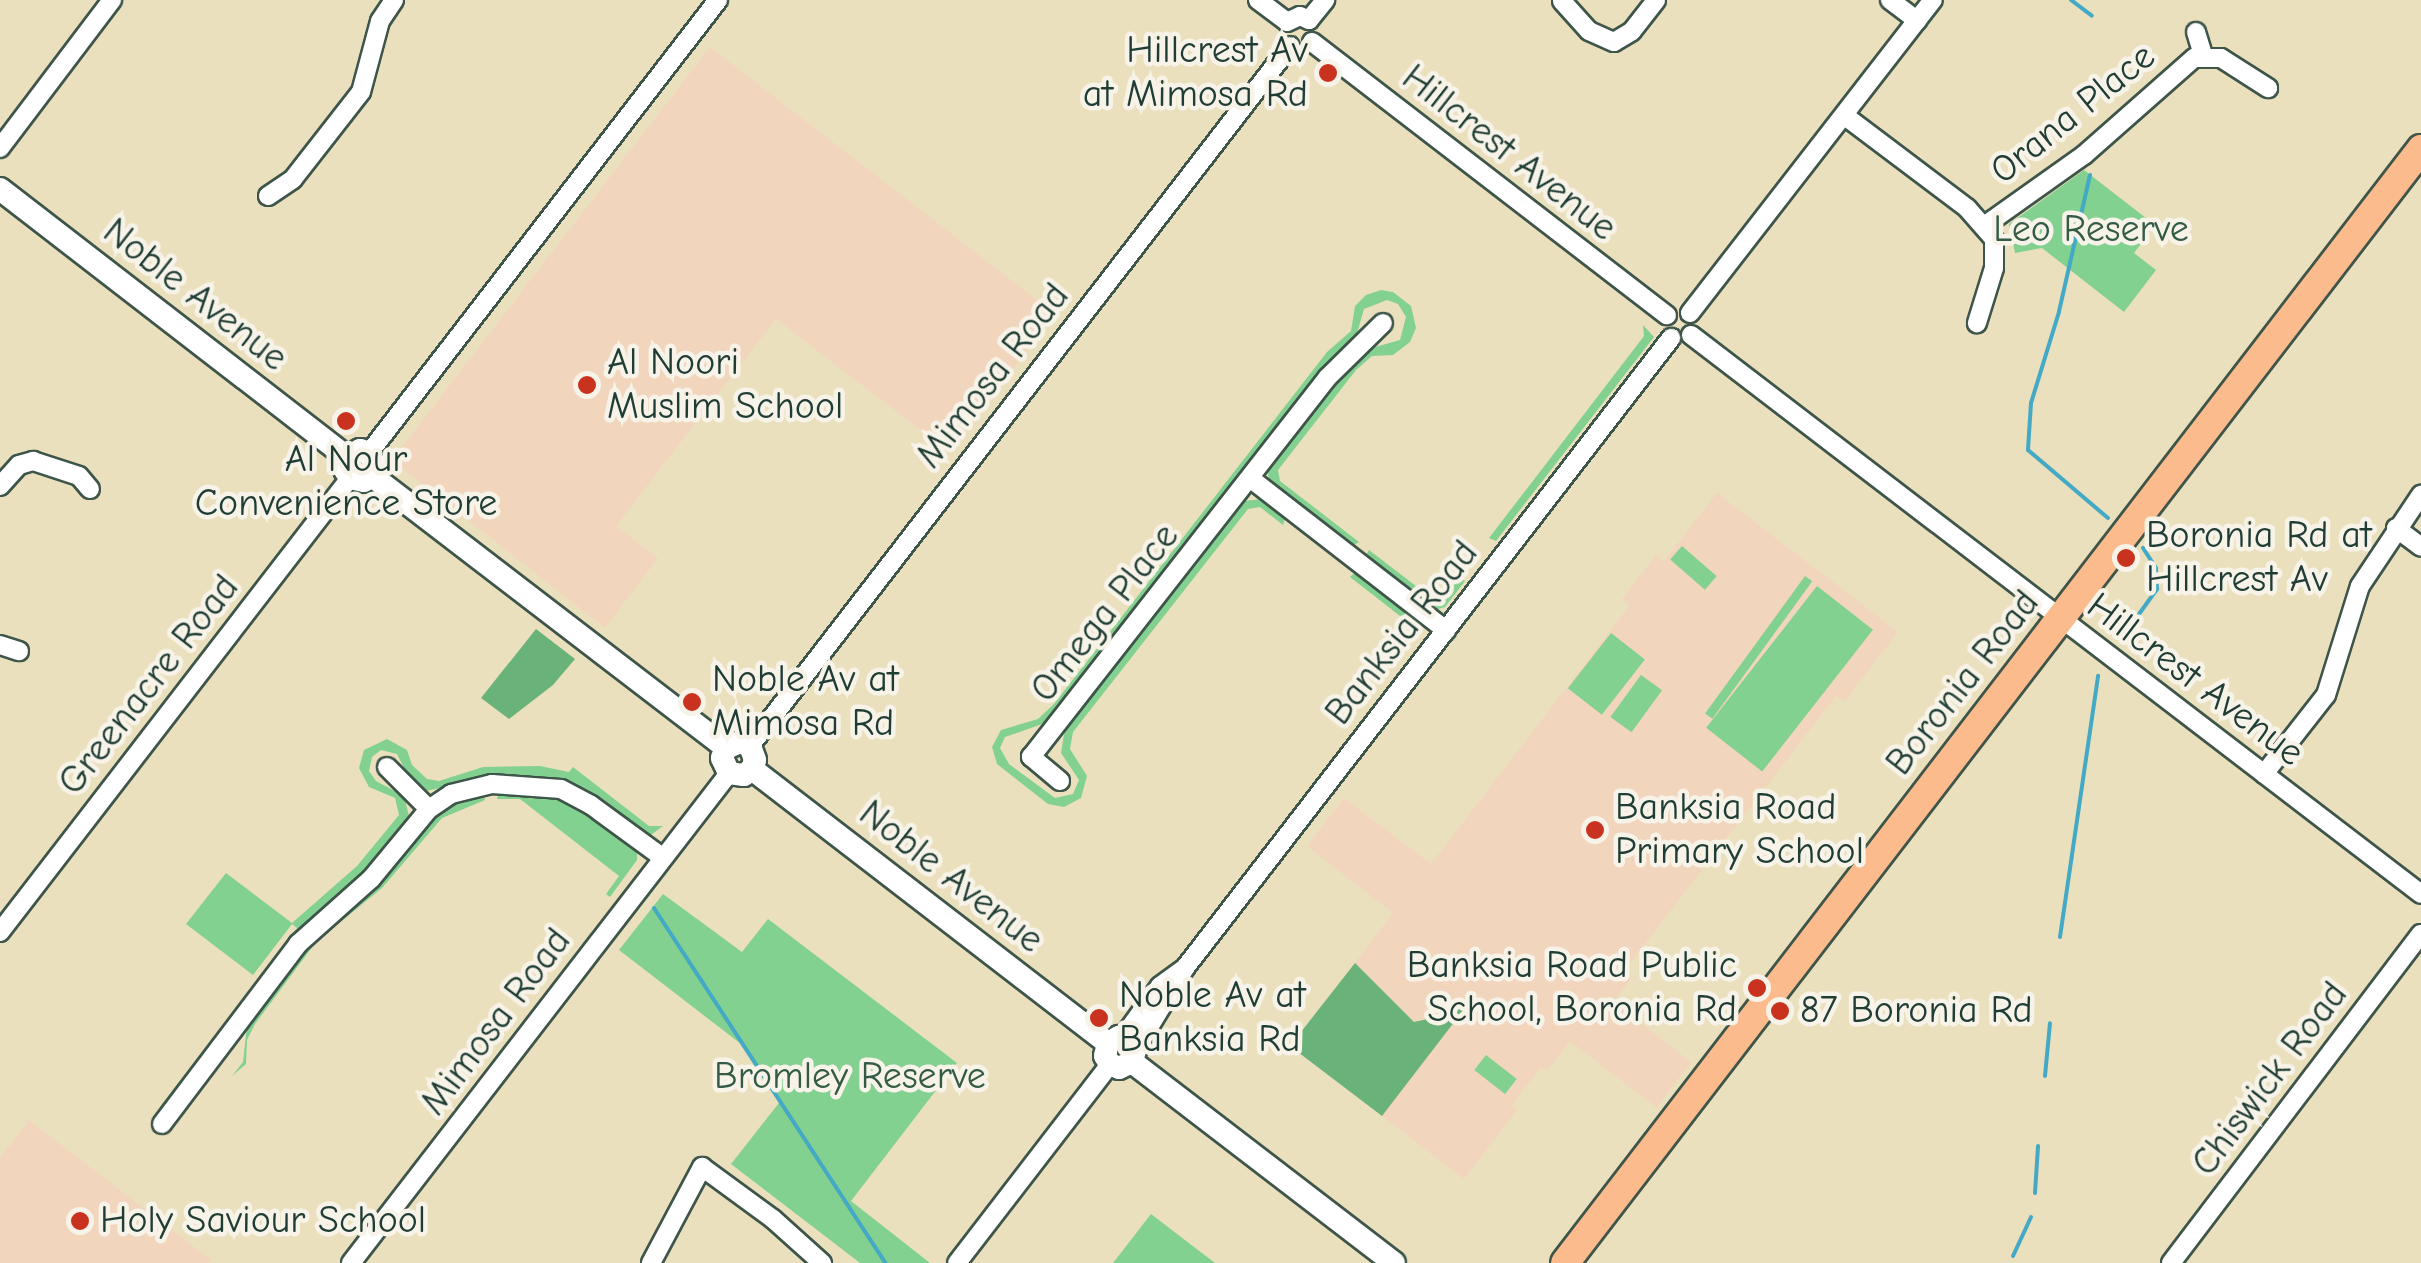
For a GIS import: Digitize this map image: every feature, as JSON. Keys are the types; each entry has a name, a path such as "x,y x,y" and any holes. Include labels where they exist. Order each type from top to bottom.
{"main road":[{"name":"Boronia Road","path":"1565,1263 2421,149"}],"street":[{"path":"0,148 112,0"},
{"path":"268,196 293,179 362,92 380,21 394,0"},
{"name":"Greenacre Road","path":"0,932 718,0"},
{"path":"1258,0 1286,22"},
{"path":"1309,20 1324,0"},
{"path":"1562,0 1588,31 1620,46 1656,0"},
{"path":"1890,0 1917,20"},
{"path":"1690,312 1933,0"},
{"path":"1300,16 1309,20 1315,33 1312,42 1304,48 1290,46 1284,37 1286,22 1300,16"},
{"name":"Orana Place","path":"2196,32 2203,55"},
{"name":"Hillcrest Avenue","path":"1312,42 1667,315"},
{"name":"Mimosa Road","path":"351,1263 1290,46"},
{"name":"Orana Place","path":"1984,226 2084,154 2180,68 2203,55 2221,58 2268,88"},
{"path":"1846,116 1984,226 1996,253 1978,323"},
{"name":"Noble Avenue","path":"0,189 1394,1263"},
{"path":"1675,310 1690,312 1695,321 1692,335 1684,340 1671,338 1665,330 1667,315 1675,310"},
{"name":"Omega Place","path":"1060,780 1031,757 1339,364 1383,323"},
{"name":"Hillcrest Avenue","path":"1692,335 2421,894"},
{"name":"Banksia Road","path":"957,1263 1122,1051 1160,986 1185,968 1671,338"},
{"path":"0,486 19,465 33,461 78,476 90,489"},
{"path":"1251,479 1446,630"},
{"path":"2264,774 2326,696 2360,586 2421,495"},
{"path":"2396,528 2421,547"},
{"path":"0,645 19,651"},
{"path":"387,768 429,809"},
{"path":"162,1124 298,944 381,870 429,809 451,794 482,785 550,786 591,804 662,858"},
{"name":"Chiswick Road","path":"2171,1263 2421,934"},
{"path":"652,1263 702,1167 773,1219 822,1263"}],"shaded area":[{"name":"Al Noori Muslim School","path":"710,47 1055,314 949,452 776,319 616,526 658,558 605,628 392,460"},
{"name":"Banksia Road Primary School","path":"1717,493 1898,632 1845,701 1836,696 1624,971 1631,978 1614,1002 1691,1062 1657,1108 1570,1041 1547,1071 1541,1067 1512,1105 1517,1110 1464,1179 1291,1046 1393,913 1307,846 1344,798 1431,864 1629,606 1622,599 1656,555 1664,561"},
{"name":"Holy Saviour School","path":"29,1120 211,1260 0,1263 0,1158"}],"green space":[{"name":"Leo Reserve","path":"2084,170 2155,225 2134,253 2156,270 2124,312 2042,248 2015,253 2009,224"},
{"path":"1381,290 1393,292 1411,306 1416,328 1410,342 1393,355 1372,356 1356,370 1278,470 1280,481 1359,542 1351,547 1269,482 1268,472 1341,374 1368,349 1400,340 1406,317 1398,304 1387,300 1364,309 1356,337 1317,377 1048,722 1005,737 1000,748 1009,764 1055,798 1073,794 1079,780 1061,753 1065,728 1244,501 1262,499 1286,516 1283,525 1260,507 1248,509 1073,732 1070,749 1087,776 1081,798 1064,807 1048,804 997,764 992,747 1001,730 1038,719 1054,704 1327,352 1351,331 1355,306 1366,295"},
{"path":"1643,325 1654,337 1496,541 1489,538 1644,336"},
{"path":"1682,546 1717,576 1705,590 1670,560"},
{"path":"1369,550 1438,603 1459,577 1465,581 1445,607 1435,610 1365,557"},
{"path":"1357,571 1424,624 1418,630 1350,577"},
{"path":"1805,576 1812,581 1712,719 1705,714"},
{"path":"1817,586 1873,630 1762,772 1706,728"},
{"path":"536,629 575,659 553,685 509,719 481,698"},
{"path":"1611,633 1645,659 1602,715 1568,688"},
{"path":"1641,675 1662,690 1631,732 1610,717"},
{"path":"387,739 407,750 412,765 427,779 439,781 483,767 540,766 569,772 573,767 649,826 663,826 648,837 590,793 556,778 494,776 426,791 407,774 397,754 381,750 372,757 369,771 376,781 404,796 409,816 403,830 156,1112 297,928 292,924 253,975 186,924 226,873 292,923 357,866 399,815 395,798 369,787 359,768 364,750"},
{"path":"499,792 549,794 582,807 637,849 637,860 610,897 606,894 619,876 520,799 497,799"},
{"path":"483,793 485,800 442,818 382,888 316,942 255,1024 247,1040 246,1064 232,1076 243,1062 247,1026 307,947 378,883 435,815 459,800"},
{"name":"Bromley Reserve","path":"663,894 742,952 768,919 957,1063 851,1201 930,1263 860,1263 731,1164 779,1103 741,1044 619,950"},
{"path":"1355,963 1414,1022 1437,1017 1475,995 1382,1116 1290,1046"},
{"path":"1486,1055 1517,1079 1505,1094 1474,1070"},
{"path":"1151,1214 1215,1263 1113,1263"}],"waterway":[{"path":"2071,0 2092,16"},
{"path":"2090,175 2059,312 2031,403 2028,450 2108,518"},
{"path":"2121,639 2157,589 2156,568 2143,548"},
{"path":"2060,937 2098,676"},
{"path":"654,908 885,1263"},
{"path":"2045,1076 2050,1023"},
{"path":"2035,1193 2038,1146"},
{"path":"2013,1256 2031,1217"}],"place":[{"name":"Hillcrest Av at Mimosa Rd","path":"1328,73"},
{"name":"Al Noori Muslim School","path":"587,385"},
{"name":"Al Nour Convenience Store","path":"346,421"},
{"name":"Boronia Rd at Hillcrest Av","path":"2126,558"},
{"name":"Noble Av at Mimosa Rd","path":"692,702"},
{"name":"Banksia Road Primary School","path":"1595,830"},
{"name":"Banksia Road Public School, Boronia Rd","path":"1757,988"},
{"name":"87 Boronia Rd","path":"1780,1011"},
{"name":"Noble Av at Banksia Rd","path":"1099,1018"},
{"name":"Holy Saviour School","path":"80,1221"}]}
